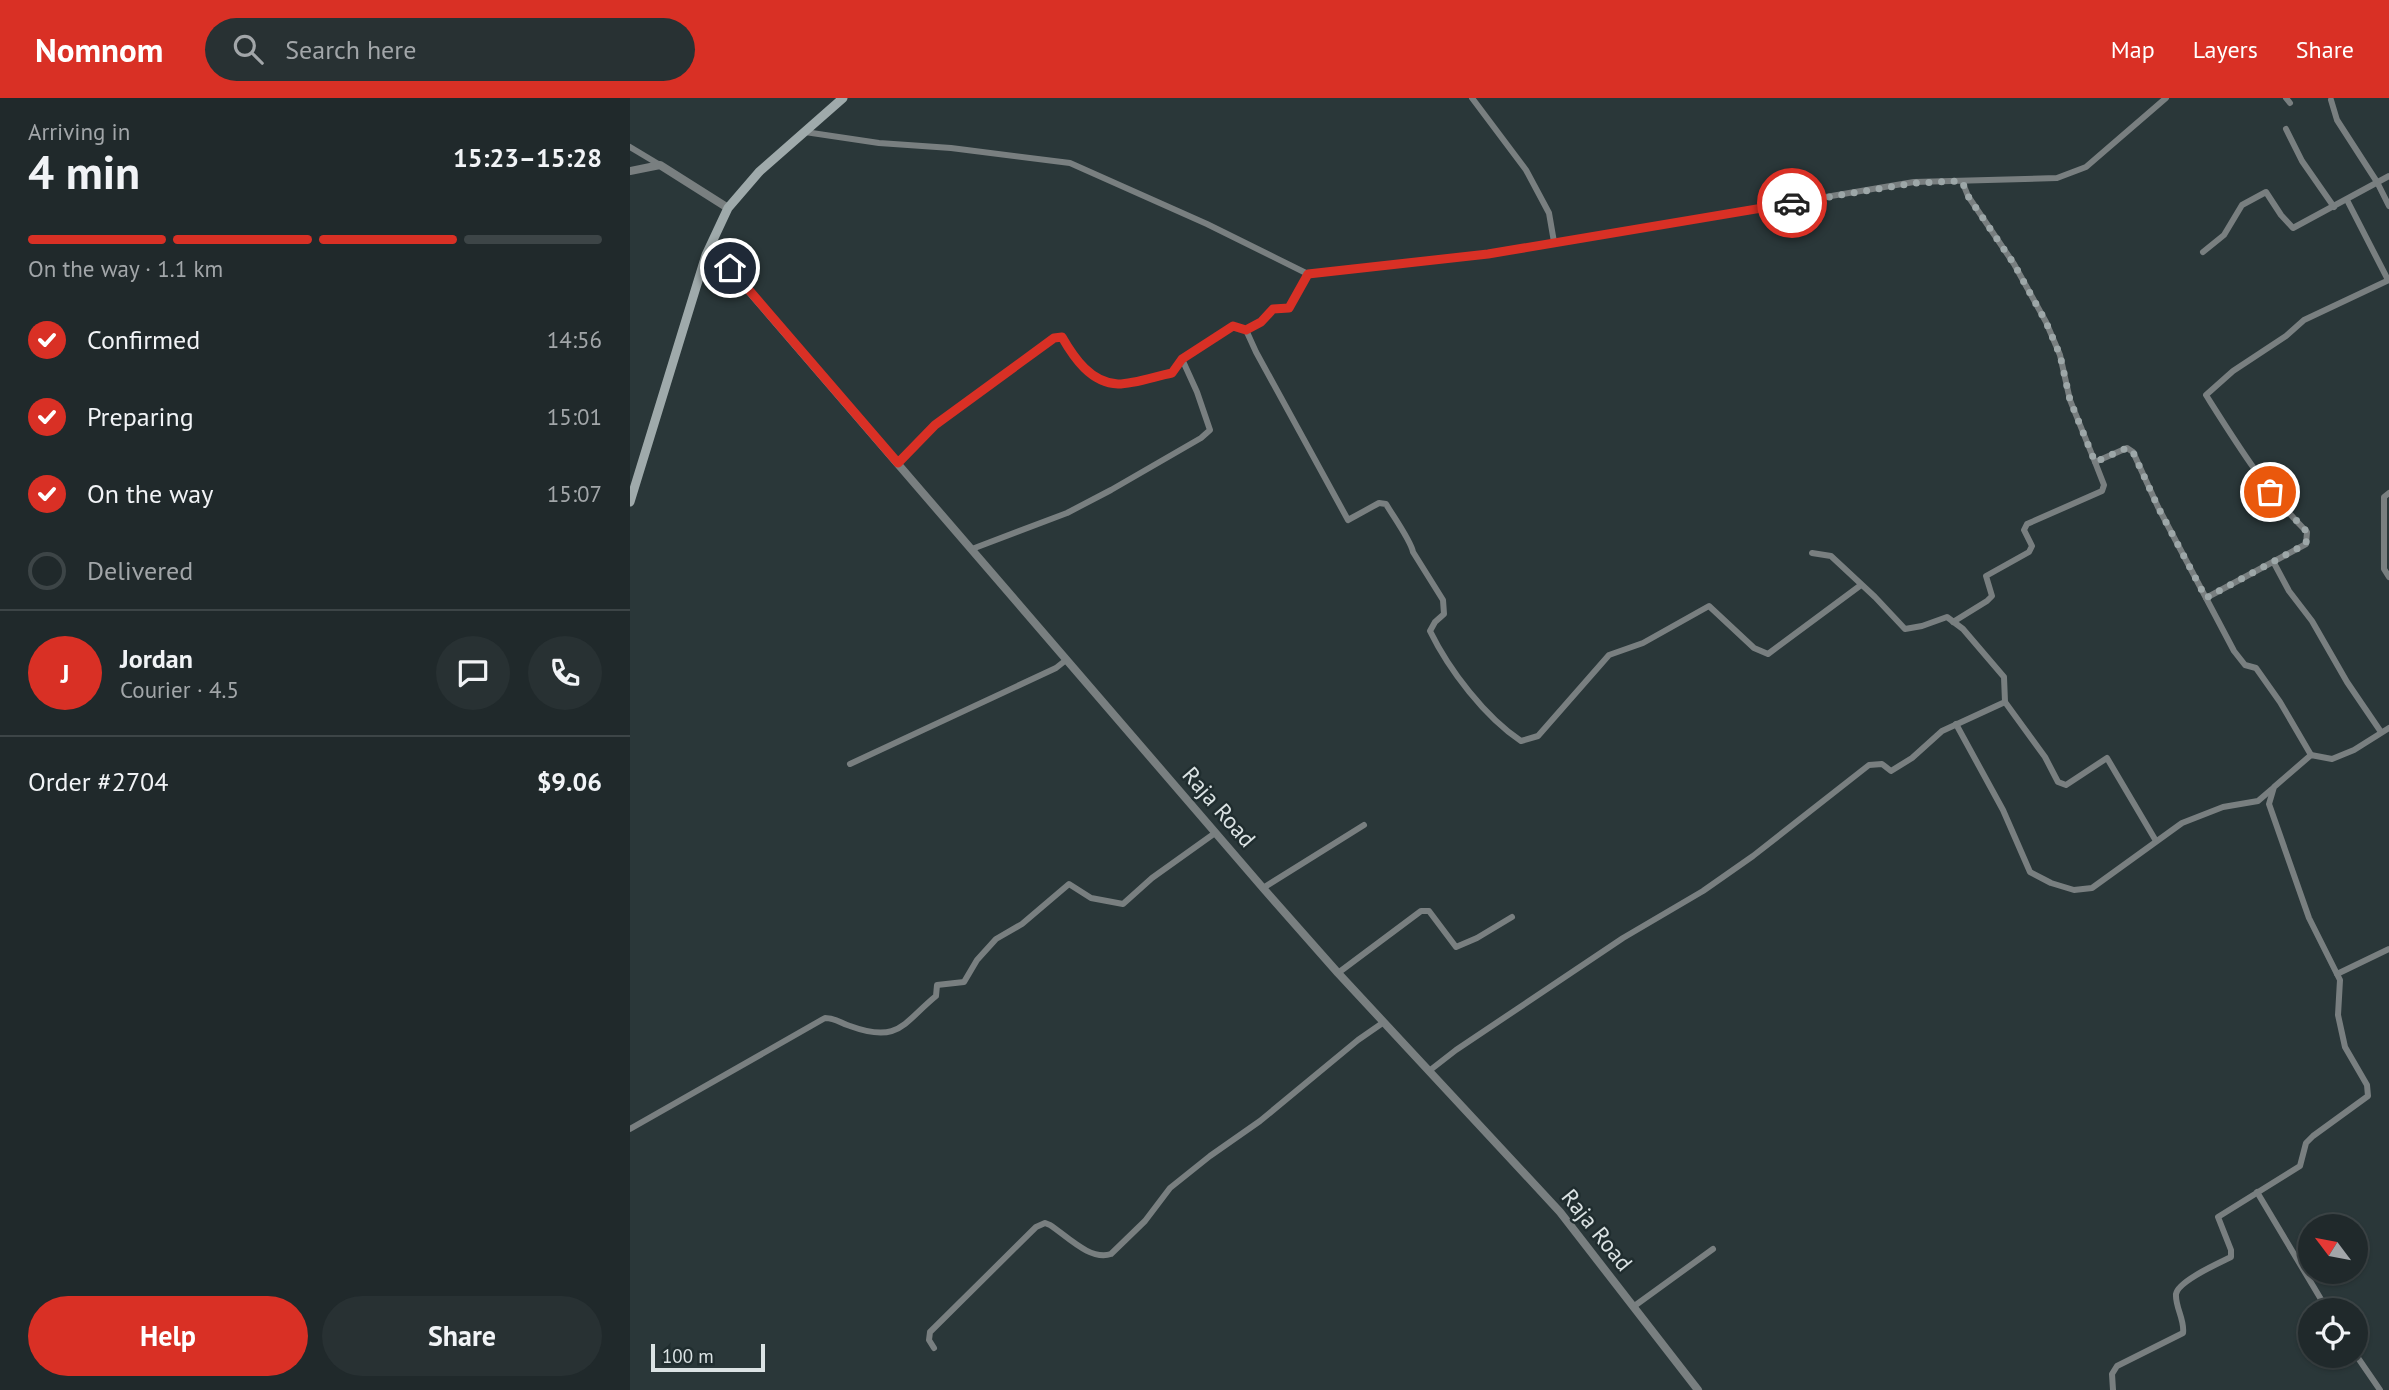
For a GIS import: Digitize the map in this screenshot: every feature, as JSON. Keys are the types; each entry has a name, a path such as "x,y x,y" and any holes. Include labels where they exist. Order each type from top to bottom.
{"main road":[{"path":"630,502 706,255 728,208 759,172 843,98"}],"street":[{"path":"1472,98 1526,170 1549,213 1554,242"},
{"path":"803,132 879,143 951,148 1070,163 1207,224 1308,274 1488,254 1914,183 2057,178 2086,167 2166,98"},
{"path":"2331,100 2337,120 2377,182 2389,206"},
{"path":"2287,129 2302,161 2334,207"},
{"path":"630,147 728,208"},
{"path":"630,171 660,165"},
{"path":"2203,252 2224,234 2242,205 2266,192 2281,215 2294,228 2389,176"},
{"path":"1953,622 1992,596 1986,576 2029,552 2032,546 2024,530 2027,524 2102,491 2104,485 2070,400 2060,355 2046,322 2014,264 1968,196 1962,181"},
{"path":"2206,598 2306,544 2307,532 2258,477 2206,395 2233,371 2286,336 2304,320 2389,280 2347,200"},
{"name":"Raja Road","path":"706,255 730,268 1263,888 1338,973 1560,1212 1698,1390"},
{"path":"898,463 935,425 1054,338 1062,337 1074,359 1094,376 1118,384 1172,373 1182,359 1233,326 1246,330 1261,322 1273,309 1289,308 1308,274"},
{"path":"1246,330 1348,520 1379,503 1386,504 1404,536 1412,543 1413,552 1443,600 1444,614 1430,631 1437,646 1503,729 1521,741 1538,736 1609,655 1643,643 1709,606 1754,648 1768,654 1861,585"},
{"path":"972,549 1067,513 1201,438 1210,430 1182,359"},
{"path":"2095,462 2127,448 2133,452 2158,507 2234,651 2245,665 2256,668 2311,754 2332,759 2354,750 2389,728"},
{"path":"2389,493 2384,497 2384,569 2389,577"},
{"path":"1812,553 1831,556 1905,629 1947,617 1963,629 2004,677 2005,702 2045,757 2058,782 2066,785 2108,758 2157,841"},
{"path":"2274,563 2289,591 2312,621 2347,682 2382,733"},
{"path":"850,764 1056,668 1066,660"},
{"path":"1430,1071 1456,1050 1623,938 1713,884 1869,765 1882,764 1891,771 1912,758 1942,731 2005,702"},
{"path":"1956,724 2003,810 2030,872 2051,883 2074,890 2092,888 2182,823 2222,807 2258,801 2311,754"},
{"path":"2113,1390 2112,1374 2117,1366 2183,1333 2184,1326 2176,1295 2181,1285 2231,1256 2218,1217 2300,1166 2306,1143 2368,1096 2367,1085 2345,1047 2338,1015 2340,980 2309,918 2269,804 2274,787"},
{"path":"1263,888 1364,825"},
{"path":"630,1129 824,1018 837,1018 850,1026 887,1034 901,1029 922,1006 936,996 937,985 964,982 977,960 996,939 1022,924 1069,884 1091,898 1123,904 1152,878 1216,833"},
{"path":"1338,973 1421,911 1429,911 1456,947 1512,917"},
{"path":"2337,974 2389,949"},
{"path":"934,1348 929,1340 930,1332 1036,1227 1045,1223 1093,1255 1111,1254 1145,1221 1170,1188 1260,1121 1358,1040 1384,1022"},
{"path":"2257,1192 2320,1298"},
{"path":"1633,1307 1713,1249"},
{"path":"2365,1368 2380,1390"}],"way so far":[{"path":"1792,203 1914,183 1962,181 1968,196 2014,264 2046,322 2060,355 2070,400 2095,462 2127,448 2133,452 2158,507 2206,598 2306,544 2307,532 2270,492"}],"route":[{"path":"730,268 898,463 935,425 1054,338 1062,337 1074,359 1094,376 1118,384 1172,373 1182,359 1233,326 1246,330 1261,322 1273,309 1289,308 1308,274 1488,254 1792,203"}]}
